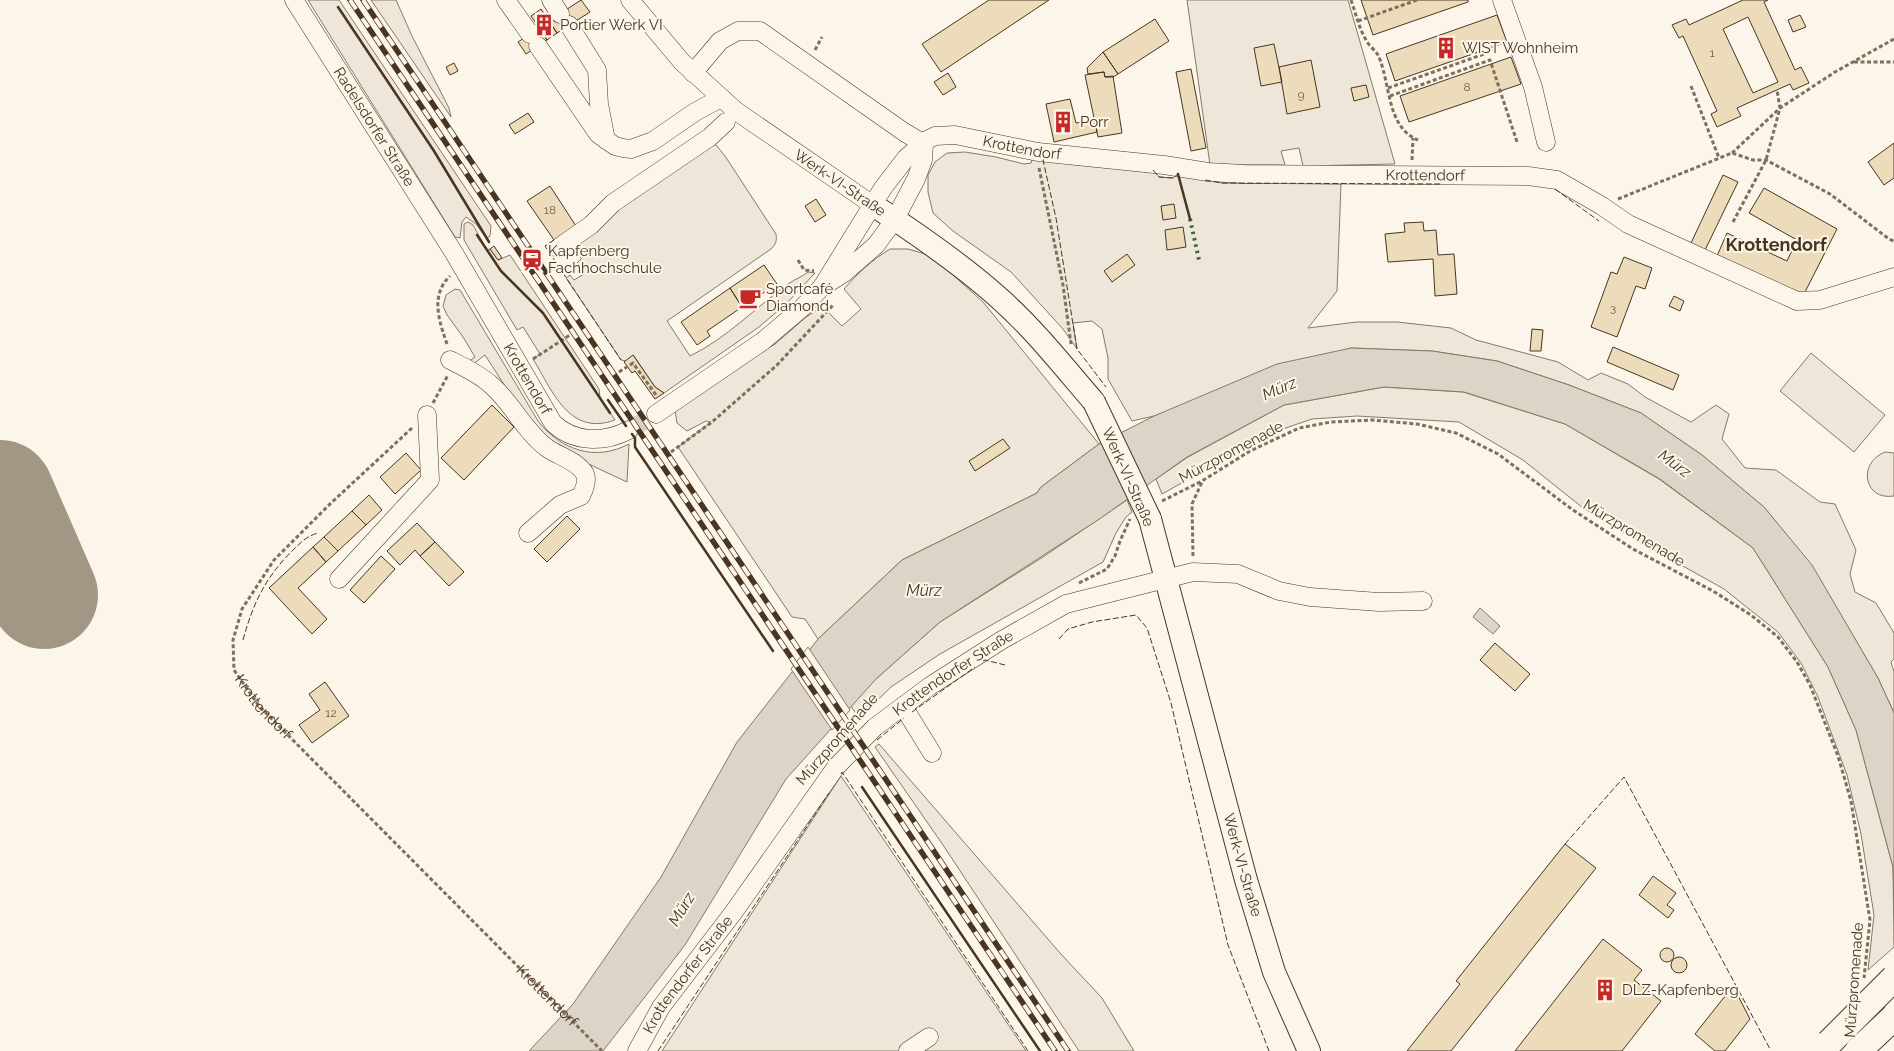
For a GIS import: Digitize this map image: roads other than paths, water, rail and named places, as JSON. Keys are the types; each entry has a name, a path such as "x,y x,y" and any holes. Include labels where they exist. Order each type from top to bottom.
{"highway":[{"path":"1829,1043 1894,978"},
{"path":"1858,1051 1894,1017"}],"main road":[{"name":"Werk-VI-Straße","path":"873,205 950,258 999,298 1046,346 1094,402 1147,513 1246,880 1274,972 1309,1051"}],"street":[{"name":"Radelsdorfer Straße","path":"294,0 457,259"},
{"path":"506,0 598,134 606,141 623,148 631,149 642,146 653,141 694,112 721,98"},
{"name":"Werk-VI-Straße","path":"630,0 693,73 721,98 756,126 873,205"},
{"path":"1502,0 1533,87 1546,142"},
{"path":"560,13 597,70 599,104 606,141"},
{"path":"693,73 720,41 738,32 760,31 904,132 926,142"},
{"path":"558,248 590,225 614,203 710,137 726,122"},
{"name":"Krottendorf","path":"656,414 763,341 820,280 883,188 906,158 935,136 955,135 1038,152 1164,165 1208,172 1244,174 1528,176 1557,180 1602,206 1628,224 1797,301 1820,300 1894,278"},
{"name":"Krottendorf","path":"820,280 844,274 870,250 895,219 916,179 926,142"},
{"name":"Krottendorf","path":"457,259 554,423 561,430 570,435 591,440 610,438 629,430"},
{"path":"450,360 469,369 491,384 533,436 547,448 578,467 585,475 586,488 581,496 560,505 528,533"},
{"path":"339,580 430,480 427,415"},
{"name":"Krottendorfer Straße","path":"637,1051 661,1007 733,912 836,767 875,727 930,686 1002,640 1066,604 1193,572 1238,574 1279,591 1310,598 1379,602 1423,601"},
{"path":"904,706 932,753"},
{"path":"908,1051 929,1037"}],"water":[{"name":"Mürz","path":"1351,348 1432,351 1497,361 1569,385 1641,413 1702,455 1764,507 1812,565 1878,678 1894,713 1894,900 1893,867 1856,730 1828,667 1753,548 1660,479 1565,424 1464,392 1384,387 1284,405 1187,457 1098,520 940,622 876,679 786,779 685,945 603,1051 529,1051 573,1004 661,877 737,742 818,639 902,560 1037,493 1041,487 1099,444 1154,416 1277,364"},
{"path":"1480,608 1500,626 1493,634 1473,617"}],"tunnel":[{"path":"629,430 656,414"}],"railway":[{"path":"350,0 1055,1051"},
{"path":"363,0 1068,1051"}],"place":[{"name":"Portier Werk VI","path":"544,25"},
{"name":"WIST Wohnheim","path":"1446,48"},
{"name":"Porr","path":"1063,122"},
{"name":"Kapfenberg Fachhochschule","path":"532,260"},
{"name":"Sportcafé Diamond","path":"750,298"},
{"name":"DLZ-Kapfenberg","path":"1605,990"}],"district":[{"name":"Krottendorf","path":"1776,245"}]}
